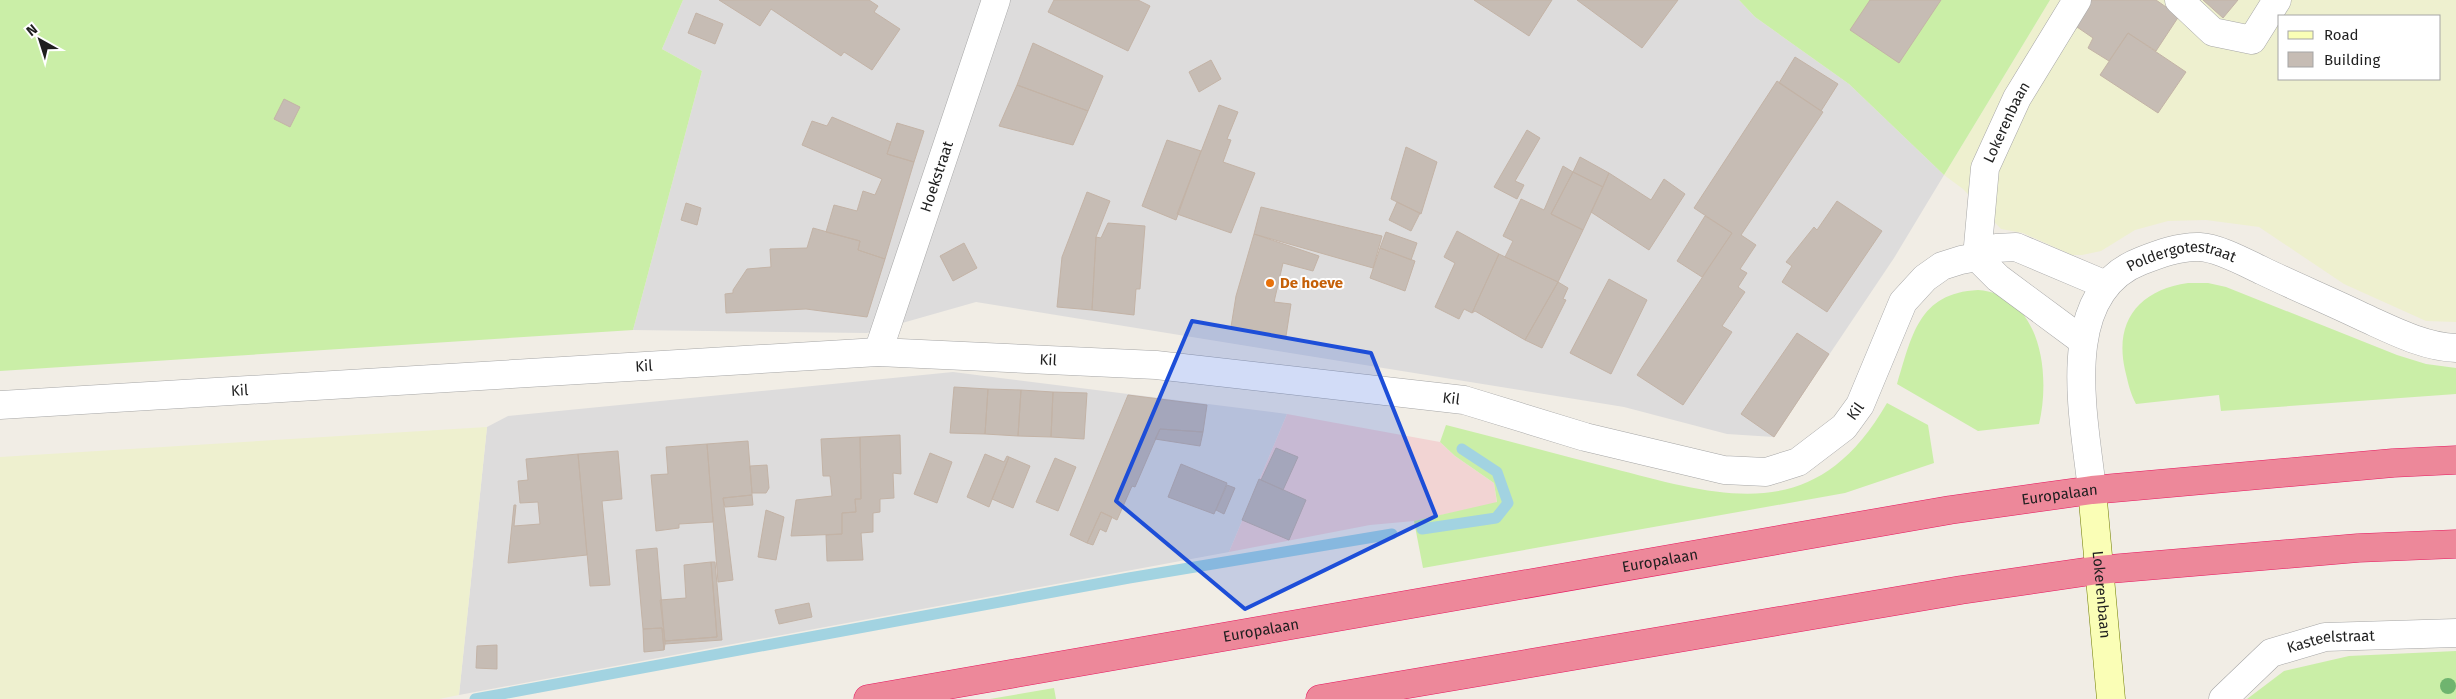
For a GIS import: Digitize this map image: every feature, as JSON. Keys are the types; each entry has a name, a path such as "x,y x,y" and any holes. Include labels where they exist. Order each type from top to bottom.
{"highway":[{"name":"Europalaan","path":"868,699 1950,510 2092,490 2456,460"},
{"path":"1320,699 1961,590 2098,570 2358,548 2456,544"}],"street":[{"name":"Hoekstraat","path":"878,352 996,0"},
{"name":"Lokerenbaan","path":"1977,257 1985,168 2017,98 2076,0"},
{"path":"2179,0 2213,32 2252,40 2277,0"},
{"name":"Kil","path":"0,405 878,352 1156,364 1464,400 1595,439 1724,470 1766,472 1798,462 1844,427 1860,405 1903,302 1925,278 1942,266 1977,257 1996,248 2016,246 2106,285"},
{"name":"Poldergotestraat","path":"2092,490 2081,381 2082,341 2091,315 2106,285 2134,264 2163,252 2201,247 2235,258 2401,334 2443,348 2456,348"},
{"path":"1977,257 1998,278 2082,341"},
{"name":"Lokerenbaan","path":"2092,490 2111,699"},
{"name":"Kasteelstraat","path":"2223,699 2271,653 2325,637 2456,633"}],"highlighted area":[{"path":"1192,321 1371,353 1436,516 1245,609 1116,501"}],"shaded area":[{"path":"683,0 1739,0 1755,17 1849,84 1944,175 1894,258 1774,437 1727,434 1624,407 976,302 867,333 633,330 702,71 662,49"},
{"path":"953,372 1287,414 1229,552 459,695 487,427 508,416"},
{"path":"1287,414 1440,442 1455,456 1494,483 1497,503 1414,521 1370,525 1229,552"}],"green space":[{"path":"0,0 683,0 662,49 702,71 633,330 0,371"},
{"path":"1739,0 2050,0 1944,175 1849,84 1755,17"},
{"path":"2050,0 2456,0 2456,322 2426,321 2344,284 2259,227 2206,220 2168,221 2135,230 2101,251 2072,255 2023,233 2001,229 1963,189 1944,175"},
{"path":"2188,283 2208,283 2226,287 2397,355 2426,364 2456,368 2456,394 2221,411 2219,395 2136,404 2128,383 2123,352 2123,337 2127,323 2134,311 2156,293"},
{"path":"1978,290 1999,295 2016,306 2028,321 2037,340 2042,361 2043,383 2039,424 1978,431 1897,384 1913,334 1930,308 1942,299 1958,293"},
{"path":"1887,403 1928,425 1934,463 1845,493 1423,568 1414,521 1497,502 1494,483 1455,456 1440,442 1446,425 1693,488 1730,493 1765,493 1799,486 1830,469 1859,442"},
{"path":"487,427 459,695 439,699 0,699 0,457"},
{"path":"2456,651 2456,699 2247,699 2284,671 2349,656"},
{"path":"1054,688 1056,699 990,699"}],"building":[{"path":"719,0 869,0 878,6 874,12 900,29 872,70 844,52 841,56 771,9 760,26"},
{"path":"1054,0 1138,0 1150,6 1128,51 1048,12"},
{"path":"1474,0 1552,0 1529,36"},
{"path":"1577,0 1678,0 1642,48"},
{"path":"1870,0 1941,0 1899,63 1850,30"},
{"path":"2087,0 2156,0 2179,16 2156,51 2128,33 2109,61 2088,48 2093,38 2077,27 2056,57"},
{"path":"2203,0 2238,0 2223,18"},
{"path":"696,13 723,24 715,44 688,33"},
{"path":"2128,33 2186,72 2158,113 2100,75"},
{"path":"1033,43 1103,76 1088,111 1017,85"},
{"path":"1795,57 1838,84 1821,111 1779,83"},
{"path":"1211,60 1221,79 1199,92 1189,72"},
{"path":"1777,81 1823,112 1741,235 1756,245 1740,269 1747,273 1738,287 1745,292 1722,326 1732,332 1683,405 1637,375 1732,233 1694,208"},
{"path":"1017,85 1088,111 1073,145 999,126"},
{"path":"284,99 300,107 290,127 274,119"},
{"path":"1219,105 1238,112 1227,139 1231,140 1223,162 1255,173 1231,233 1177,214"},
{"path":"832,117 891,142 887,154 914,162 885,259 858,250 860,241 826,232 834,205 857,211 863,191 875,195 882,179 802,145 812,121 827,126"},
{"path":"897,123 924,131 914,162 887,154"},
{"path":"1527,130 1540,138 1515,181 1524,185 1517,199 1494,187"},
{"path":"1167,140 1201,151 1176,220 1142,206"},
{"path":"1406,147 1437,162 1421,214 1391,199"},
{"path":"1580,157 1609,173 1603,187 1573,172"},
{"path":"1563,166 1573,172 1551,214 1583,230 1558,282 1505,257 1513,241 1503,236 1521,199 1544,210"},
{"path":"1573,172 1603,187 1583,230 1551,214"},
{"path":"1609,173 1651,200 1664,179 1685,194 1649,250 1591,212"},
{"path":"1087,192 1110,201 1096,237 1092,310 1057,307 1062,257"},
{"path":"1837,201 1882,231 1827,312 1782,282 1792,266 1786,262 1814,227 1817,230"},
{"path":"1397,202 1420,213 1411,231 1389,220"},
{"path":"686,203 701,208 697,225 681,220"},
{"path":"1261,207 1382,236 1373,268 1254,234"},
{"path":"1705,216 1732,233 1702,277 1677,261"},
{"path":"1108,223 1145,226 1140,289 1136,289 1134,315 1092,310 1096,237 1101,238"},
{"path":"813,228 860,241 858,250 885,259 867,317 806,309 726,313 725,294 733,293 733,290 747,269 771,267 770,249 807,248"},
{"path":"1457,231 1499,254 1472,313 1464,309 1459,319 1435,307 1455,263 1444,257"},
{"path":"1386,232 1417,243 1411,260 1380,248"},
{"path":"1254,234 1319,256 1313,271 1283,263 1274,302 1291,304 1286,336 1231,327 1236,296"},
{"path":"964,243 977,268 953,281 940,256"},
{"path":"1380,248 1415,261 1405,291 1370,278"},
{"path":"1499,254 1558,282 1525,340 1475,311 1472,313"},
{"path":"1609,279 1647,300 1611,374 1570,353"},
{"path":"1558,282 1568,288 1563,299 1566,300 1542,348 1525,340"},
{"path":"1797,333 1829,354 1774,437 1741,414"},
{"path":"954,387 988,389 985,434 950,433"},
{"path":"988,389 1021,390 1018,436 985,434"},
{"path":"1021,390 1053,392 1051,437 1018,436"},
{"path":"1053,392 1087,393 1084,439 1051,437"},
{"path":"1128,395 1207,405 1203,432 1160,429 1135,487 1132,486 1117,520 1101,512 1087,543 1070,535"},
{"path":"1160,429 1203,432 1200,446 1155,439"},
{"path":"900,435 901,474 893,473 894,498 880,499 880,512 873,513 873,532 861,533 863,560 827,561 826,535 842,534 842,513 856,512 855,499 861,499 860,437"},
{"path":"860,437 861,499 855,499 856,512 842,513 842,534 791,536 796,500 832,496 830,476 823,476 821,439"},
{"path":"748,441 752,495 723,498 733,580 718,582 707,444"},
{"path":"707,444 713,522 679,524 679,528 656,531 651,475 668,474 666,447"},
{"path":"1276,448 1298,457 1283,490 1261,480"},
{"path":"618,451 622,499 602,501 610,585 590,586 578,454"},
{"path":"930,453 952,462 937,503 914,494"},
{"path":"578,454 587,555 508,563 514,505 516,505 514,526 540,524 538,502 520,503 518,481 528,480 526,459"},
{"path":"985,454 1004,462 1007,456 1009,457 989,507 967,497"},
{"path":"1009,457 1030,466 1013,508 992,499"},
{"path":"1055,458 1076,467 1058,511 1036,502"},
{"path":"1181,464 1227,483 1214,514 1168,497"},
{"path":"767,465 769,488 766,493 752,493 750,466"},
{"path":"1259,479 1306,500 1289,540 1242,520"},
{"path":"1227,485 1235,488 1224,514 1216,510"},
{"path":"752,495 753,505 725,507 723,498"},
{"path":"766,510 784,517 776,560 758,557"},
{"path":"1101,512 1112,517 1106,532 1100,529 1093,545 1087,543"},
{"path":"657,548 664,650 662,628 643,629 636,550"},
{"path":"711,562 717,637 665,641 660,600 686,598 684,565"},
{"path":"711,562 715,562 722,640 665,644 665,641 717,637"},
{"path":"809,603 812,617 779,624 775,610"},
{"path":"662,628 664,650 644,652 643,629"},
{"path":"497,645 497,669 476,668 477,646"}],"waterway":[{"path":"1422,529 1496,518 1508,503 1497,472 1462,449"},
{"path":"475,699 1129,578 1392,534"}],"place":[{"name":"De hoeve","path":"1270,283"}]}
